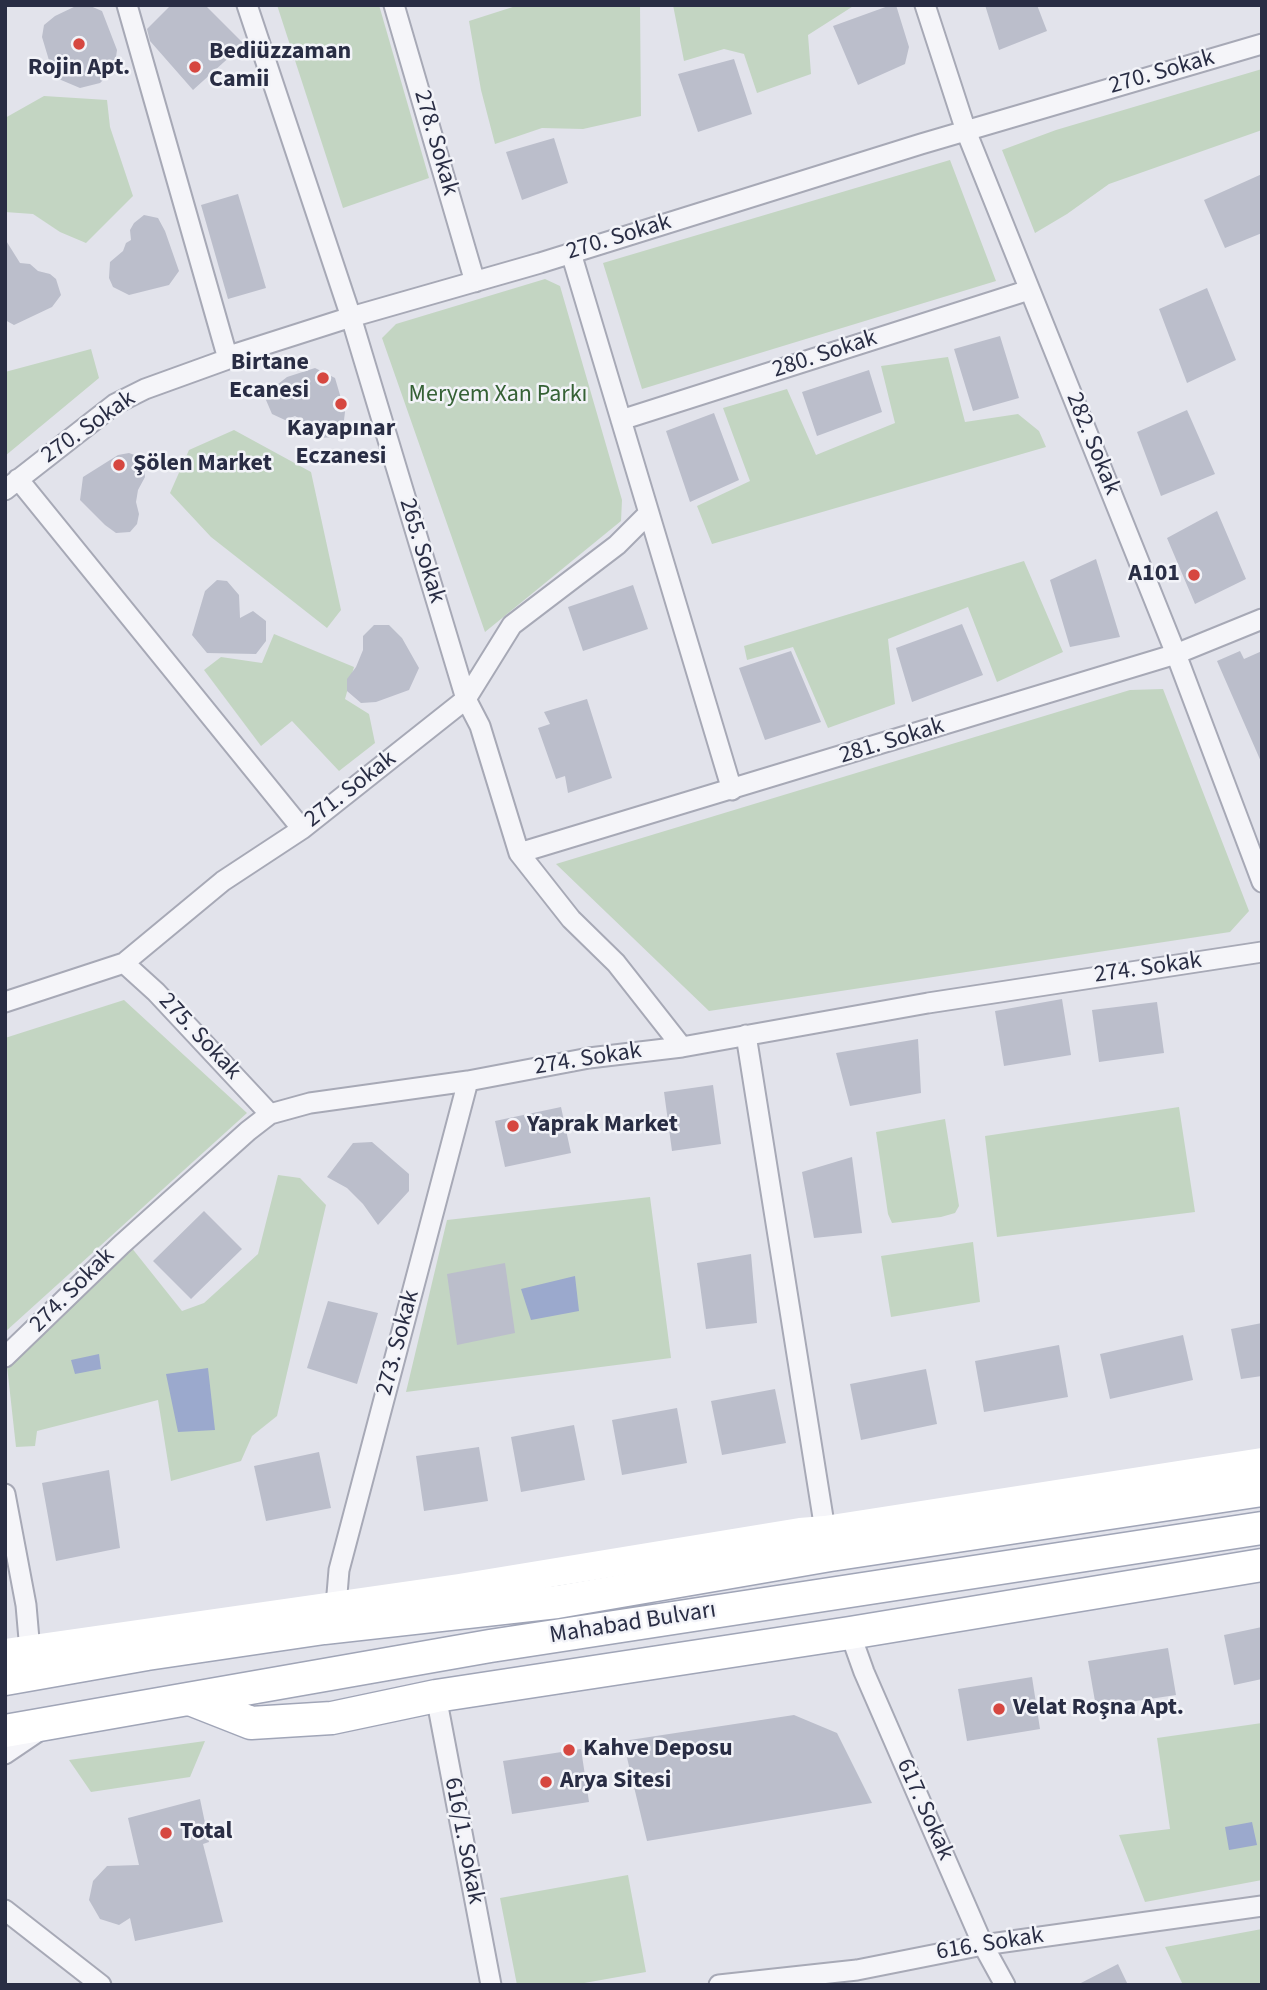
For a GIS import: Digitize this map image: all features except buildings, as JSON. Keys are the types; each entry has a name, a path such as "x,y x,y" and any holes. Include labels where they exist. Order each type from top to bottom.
{"main road":[{"path":"18,1652 258,1615 336,1606 1262,1462"},
{"name":"Mahabad Bulvarı","path":"5,1679 147,1654 324,1628 556,1602 830,1555 1262,1490"},
{"name":"Mahabad Bulvarı","path":"5,1731 489,1646 1262,1528"},
{"path":"189,1699 251,1723 332,1718 436,1696 850,1633 1262,1565"}],"street":[{"path":"127,5 228,359"},
{"name":"265. Sokak","path":"247,5 351,317 466,699 480,726 519,853 571,919 616,963 682,1047"},
{"name":"278. Sokak","path":"394,5 475,282"},
{"name":"282. Sokak","path":"925,5 966,131 1177,654 1262,882"},
{"name":"270. Sokak","path":"11,485 115,404 145,389 228,359 229,356 966,131 1262,44"},
{"path":"571,253 732,790"},
{"name":"280. Sokak","path":"621,419 1029,289"},
{"path":"11,485 302,829"},
{"name":"271. Sokak","path":"5,1002 124,963 223,881 302,829 466,699 512,625 617,545 649,513"},
{"name":"281. Sokak","path":"519,853 1177,654 1262,619"},
{"name":"274. Sokak","path":"5,1357 121,1244 270,1114 310,1102 468,1081 589,1058 682,1047 990,993 1262,952"},
{"name":"275. Sokak","path":"124,963 156,992 270,1114"},
{"path":"746,1035 825,1530"},
{"name":"273. Sokak","path":"336,1606 339,1570 468,1081"},
{"path":"5,1494 26,1605 18,1652"},
{"name":"617. Sokak","path":"850,1633 858,1658 983,1945 1005,1985"},
{"name":"616/1. Sokak","path":"436,1696 491,1985"},
{"path":"5,1755 50,1723"},
{"name":"616. Sokak","path":"719,1985 857,1970 983,1945 1262,1906"},
{"path":"5,1910 102,1985"}],"green space":[{"path":"277,5 379,5 429,178 343,208"},
{"path":"519,5 640,5 641,116 583,129 542,128 495,144 481,90 469,21"},
{"path":"673,5 855,5 808,35 811,74 757,93 744,54 724,49 684,61"},
{"path":"1262,69 1262,130 1109,184 1035,233 1002,150 1056,130"},
{"path":"44,96 107,100 110,127 133,196 86,243 60,232 33,214 5,212 5,118"},
{"path":"950,160 996,281 642,389 603,263"},
{"name":"Meryem Xan Parkı","path":"545,279 560,286 622,500 621,521 485,632 382,338 396,324"},
{"path":"91,349 99,378 5,456 5,372"},
{"path":"948,357 965,422 1018,414 1039,431 1046,447 712,544 697,506 750,481 723,408 787,389 816,455 895,423 881,366"},
{"path":"234,430 311,472 341,610 327,628 211,537 170,493 189,450"},
{"path":"1024,561 1063,652 997,682 968,607 888,639 895,704 828,728 793,647 747,660 744,646"},
{"path":"274,634 354,667 345,699 369,714 375,743 339,771 292,721 261,746 204,670 221,657 262,663"},
{"path":"1163,689 1249,911 1230,932 709,1011 556,864 1130,690"},
{"path":"124,1000 247,1113 5,1332 5,1038"},
{"path":"1179,1107 1195,1212 997,1237 985,1136"},
{"path":"945,1119 959,1206 955,1213 941,1217 892,1223 888,1214 876,1132"},
{"path":"278,1175 300,1178 326,1205 277,1416 252,1436 241,1461 171,1481 158,1400 37,1431 35,1446 16,1447 7,1366 131,1247 182,1311 204,1303 258,1254"},
{"path":"650,1197 671,1358 406,1392 447,1220"},
{"path":"973,1242 980,1302 891,1317 881,1256"},
{"path":"1262,1723 1262,1880 1145,1902 1119,1835 1170,1829 1157,1738"},
{"path":"205,1741 190,1777 91,1792 69,1760"},
{"path":"628,1875 646,1972 573,1985 517,1985 500,1898"},
{"path":"1262,1929 1262,1985 1183,1985 1165,1947"}],"water":[{"path":"575,1276 579,1311 531,1320 521,1289"},
{"path":"99,1354 101,1369 75,1374 71,1360"},
{"path":"208,1368 215,1430 178,1432 166,1374"},
{"path":"1252,1822 1257,1845 1229,1850 1225,1827"}],"place":[{"name":"Rojin Apt.","path":"79,44"},
{"name":"Bediüzzaman Camii","path":"195,67"},
{"name":"Birtane Ecanesi","path":"323,378"},
{"name":"Kayapınar Eczanesi","path":"341,404"},
{"name":"Şölen Market","path":"119,465"},
{"name":"A101","path":"1194,575"},
{"name":"Yaprak Market","path":"513,1126"},
{"name":"Velat Roşna Apt.","path":"999,1709"},
{"name":"Kahve Deposu","path":"569,1750"},
{"name":"Arya Sitesi","path":"546,1782"},
{"name":"Total","path":"166,1833"}]}
